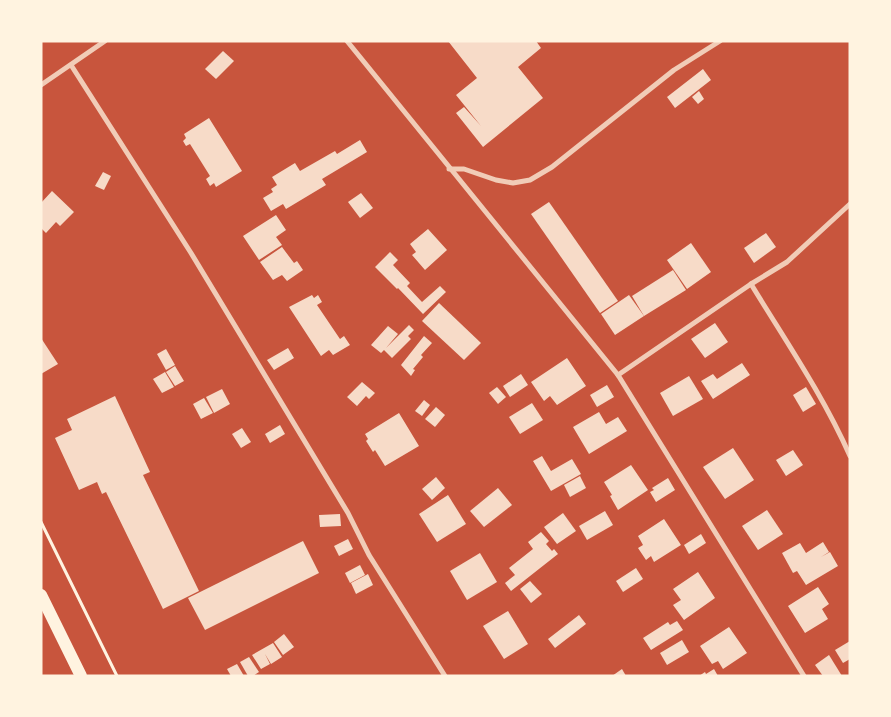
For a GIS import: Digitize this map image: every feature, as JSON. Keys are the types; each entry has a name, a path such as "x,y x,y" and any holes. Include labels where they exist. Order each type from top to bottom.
{"main road":[{"path":"41,595 81,676"}],"street":[{"path":"41,86 105,41"},
{"path":"347,41 618,375 804,676"},
{"path":"449,169 464,169 496,180 513,183 530,180 552,167 674,70 720,41"},
{"path":"72,65 196,261 348,513 370,555 445,676"},
{"path":"618,375 751,284 787,262 850,204"},
{"path":"751,284 811,383 850,456"}],"path":[{"path":"41,522 117,676"}],"building":[{"path":"448,41 536,41 541,48 518,67 543,98 483,147 456,113 464,107 481,126 456,95 477,78"},
{"path":"223,51 234,61 216,79 205,69"},
{"path":"703,69 711,80 675,108 667,97"},
{"path":"699,91 704,99 698,104 692,97"},
{"path":"209,118 242,171 216,187 214,183 210,186 206,179 210,176 190,144 186,146 183,141 186,138 184,134"},
{"path":"360,140 367,152 322,179 326,185 286,209 283,204 271,211 263,198 273,192 271,189 277,185 272,177 295,163 300,171 335,151 337,154"},
{"path":"103,172 111,176 104,190 95,186"},
{"path":"52,191 74,212 60,226 56,222 46,233 41,228 41,203"},
{"path":"361,193 373,208 360,218 348,202"},
{"path":"549,202 618,301 600,313 531,214"},
{"path":"276,215 286,230 276,237 282,245 259,260 243,236"},
{"path":"428,229 447,250 425,270 412,255 416,252 410,244"},
{"path":"766,233 776,247 754,263 744,248"},
{"path":"691,243 711,272 687,289 667,260"},
{"path":"282,247 294,263 297,261 303,270 287,281 282,275 273,280 260,262"},
{"path":"390,252 398,260 393,265 410,283 407,286 422,302 440,286 446,292 423,314 375,267"},
{"path":"673,270 686,290 644,316 632,296"},
{"path":"312,295 314,298 318,295 322,302 317,305 340,339 344,336 350,345 333,355 329,350 321,356 289,307"},
{"path":"629,295 644,316 615,335 601,314"},
{"path":"439,303 481,343 464,360 422,321"},
{"path":"715,323 728,342 705,358 691,339"},
{"path":"409,325 414,330 408,336 411,339 392,358 384,350 381,353 371,345 388,326 398,334 386,348"},
{"path":"424,336 432,343 421,355 423,357 413,369 415,370 411,376 401,365"},
{"path":"41,338 58,364 41,374"},
{"path":"288,348 294,358 274,370 267,360"},
{"path":"166,349 175,365 166,370 157,354"},
{"path":"567,358 586,386 557,405 550,396 544,401 531,382"},
{"path":"742,363 750,375 713,399 701,381 713,374 717,379"},
{"path":"175,366 184,381 175,386 166,372"},
{"path":"165,372 174,387 162,393 153,379"},
{"path":"521,374 528,385 510,397 503,386"},
{"path":"689,376 703,399 673,416 660,393"},
{"path":"362,382 375,393 369,399 366,396 357,406 347,397"},
{"path":"607,385 614,397 597,407 590,395"},
{"path":"497,387 506,397 498,404 489,393"},
{"path":"806,387 816,404 803,412 793,395"},
{"path":"222,389 230,404 214,413 206,397"},
{"path":"115,396 150,472 143,475 199,591 163,609 106,492 102,494 97,482 79,490 55,438 72,430 67,419"},
{"path":"204,398 213,413 201,419 193,404"},
{"path":"424,400 430,405 422,416 415,411"},
{"path":"532,403 543,420 520,434 509,417"},
{"path":"436,407 445,415 435,427 425,419"},
{"path":"599,412 606,424 618,417 627,431 589,454 573,427"},
{"path":"399,413 419,446 385,466 375,450 373,452 366,441 368,439 365,434"},
{"path":"280,425 285,434 270,443 265,434"},
{"path":"242,428 251,442 241,448 232,434"},
{"path":"733,448 754,480 725,499 703,467"},
{"path":"793,450 803,465 786,476 776,460"},
{"path":"542,456 551,471 572,459 581,474 551,491 533,461"},
{"path":"631,465 648,490 618,510 604,482"},
{"path":"580,476 586,488 570,497 564,485"},
{"path":"436,477 445,488 432,500 422,489"},
{"path":"668,478 675,490 656,502 650,492 654,490 652,488"},
{"path":"498,488 512,505 484,527 470,511"},
{"path":"448,495 466,524 437,542 419,514"},
{"path":"767,510 783,534 758,550 742,526"},
{"path":"605,511 613,525 587,540 579,526"},
{"path":"563,513 576,531 557,544 544,527"},
{"path":"340,514 341,526 320,527 319,515"},
{"path":"664,519 681,545 654,562 651,556 646,560 638,548 643,545 638,536"},
{"path":"541,532 549,541 546,544 552,551 554,549 558,554 511,591 505,583 515,575 509,568 533,549 528,542"},
{"path":"701,534 706,543 689,554 684,545"},
{"path":"348,539 353,549 339,556 334,546"},
{"path":"303,541 319,573 205,630 188,598"},
{"path":"823,542 829,552 821,557 830,552 838,566 806,585 797,571 793,573 782,553 800,543 806,553"},
{"path":"480,553 497,582 467,600 450,571"},
{"path":"360,565 365,575 350,583 345,573"},
{"path":"636,568 643,579 623,592 616,581"},
{"path":"698,572 715,598 684,620 673,605 681,600 673,589"},
{"path":"368,574 373,585 356,594 351,583"},
{"path":"530,581 542,594 531,603 520,589"},
{"path":"818,587 829,604 822,609 828,619 805,633 788,606"},
{"path":"508,611 528,644 504,659 483,626"},
{"path":"579,615 586,624 555,648 548,639"},
{"path":"677,621 683,630 651,650 643,638 668,622 670,625"},
{"path":"729,627 747,653 723,669 718,661 712,664 700,646"},
{"path":"284,634 294,647 283,655 274,642"},
{"path":"682,640 689,652 667,665 660,653"},
{"path":"850,641 850,659 843,663 835,650"},
{"path":"273,643 282,657 271,664 265,654 270,664 261,669 252,655"},
{"path":"829,655 842,676 823,676 815,665"},
{"path":"249,657 259,672 253,676 248,676 240,662"},
{"path":"237,664 244,676 231,676 227,669"},
{"path":"622,669 626,676 612,676"},
{"path":"714,669 718,676 699,676 705,672 706,674"}]}
